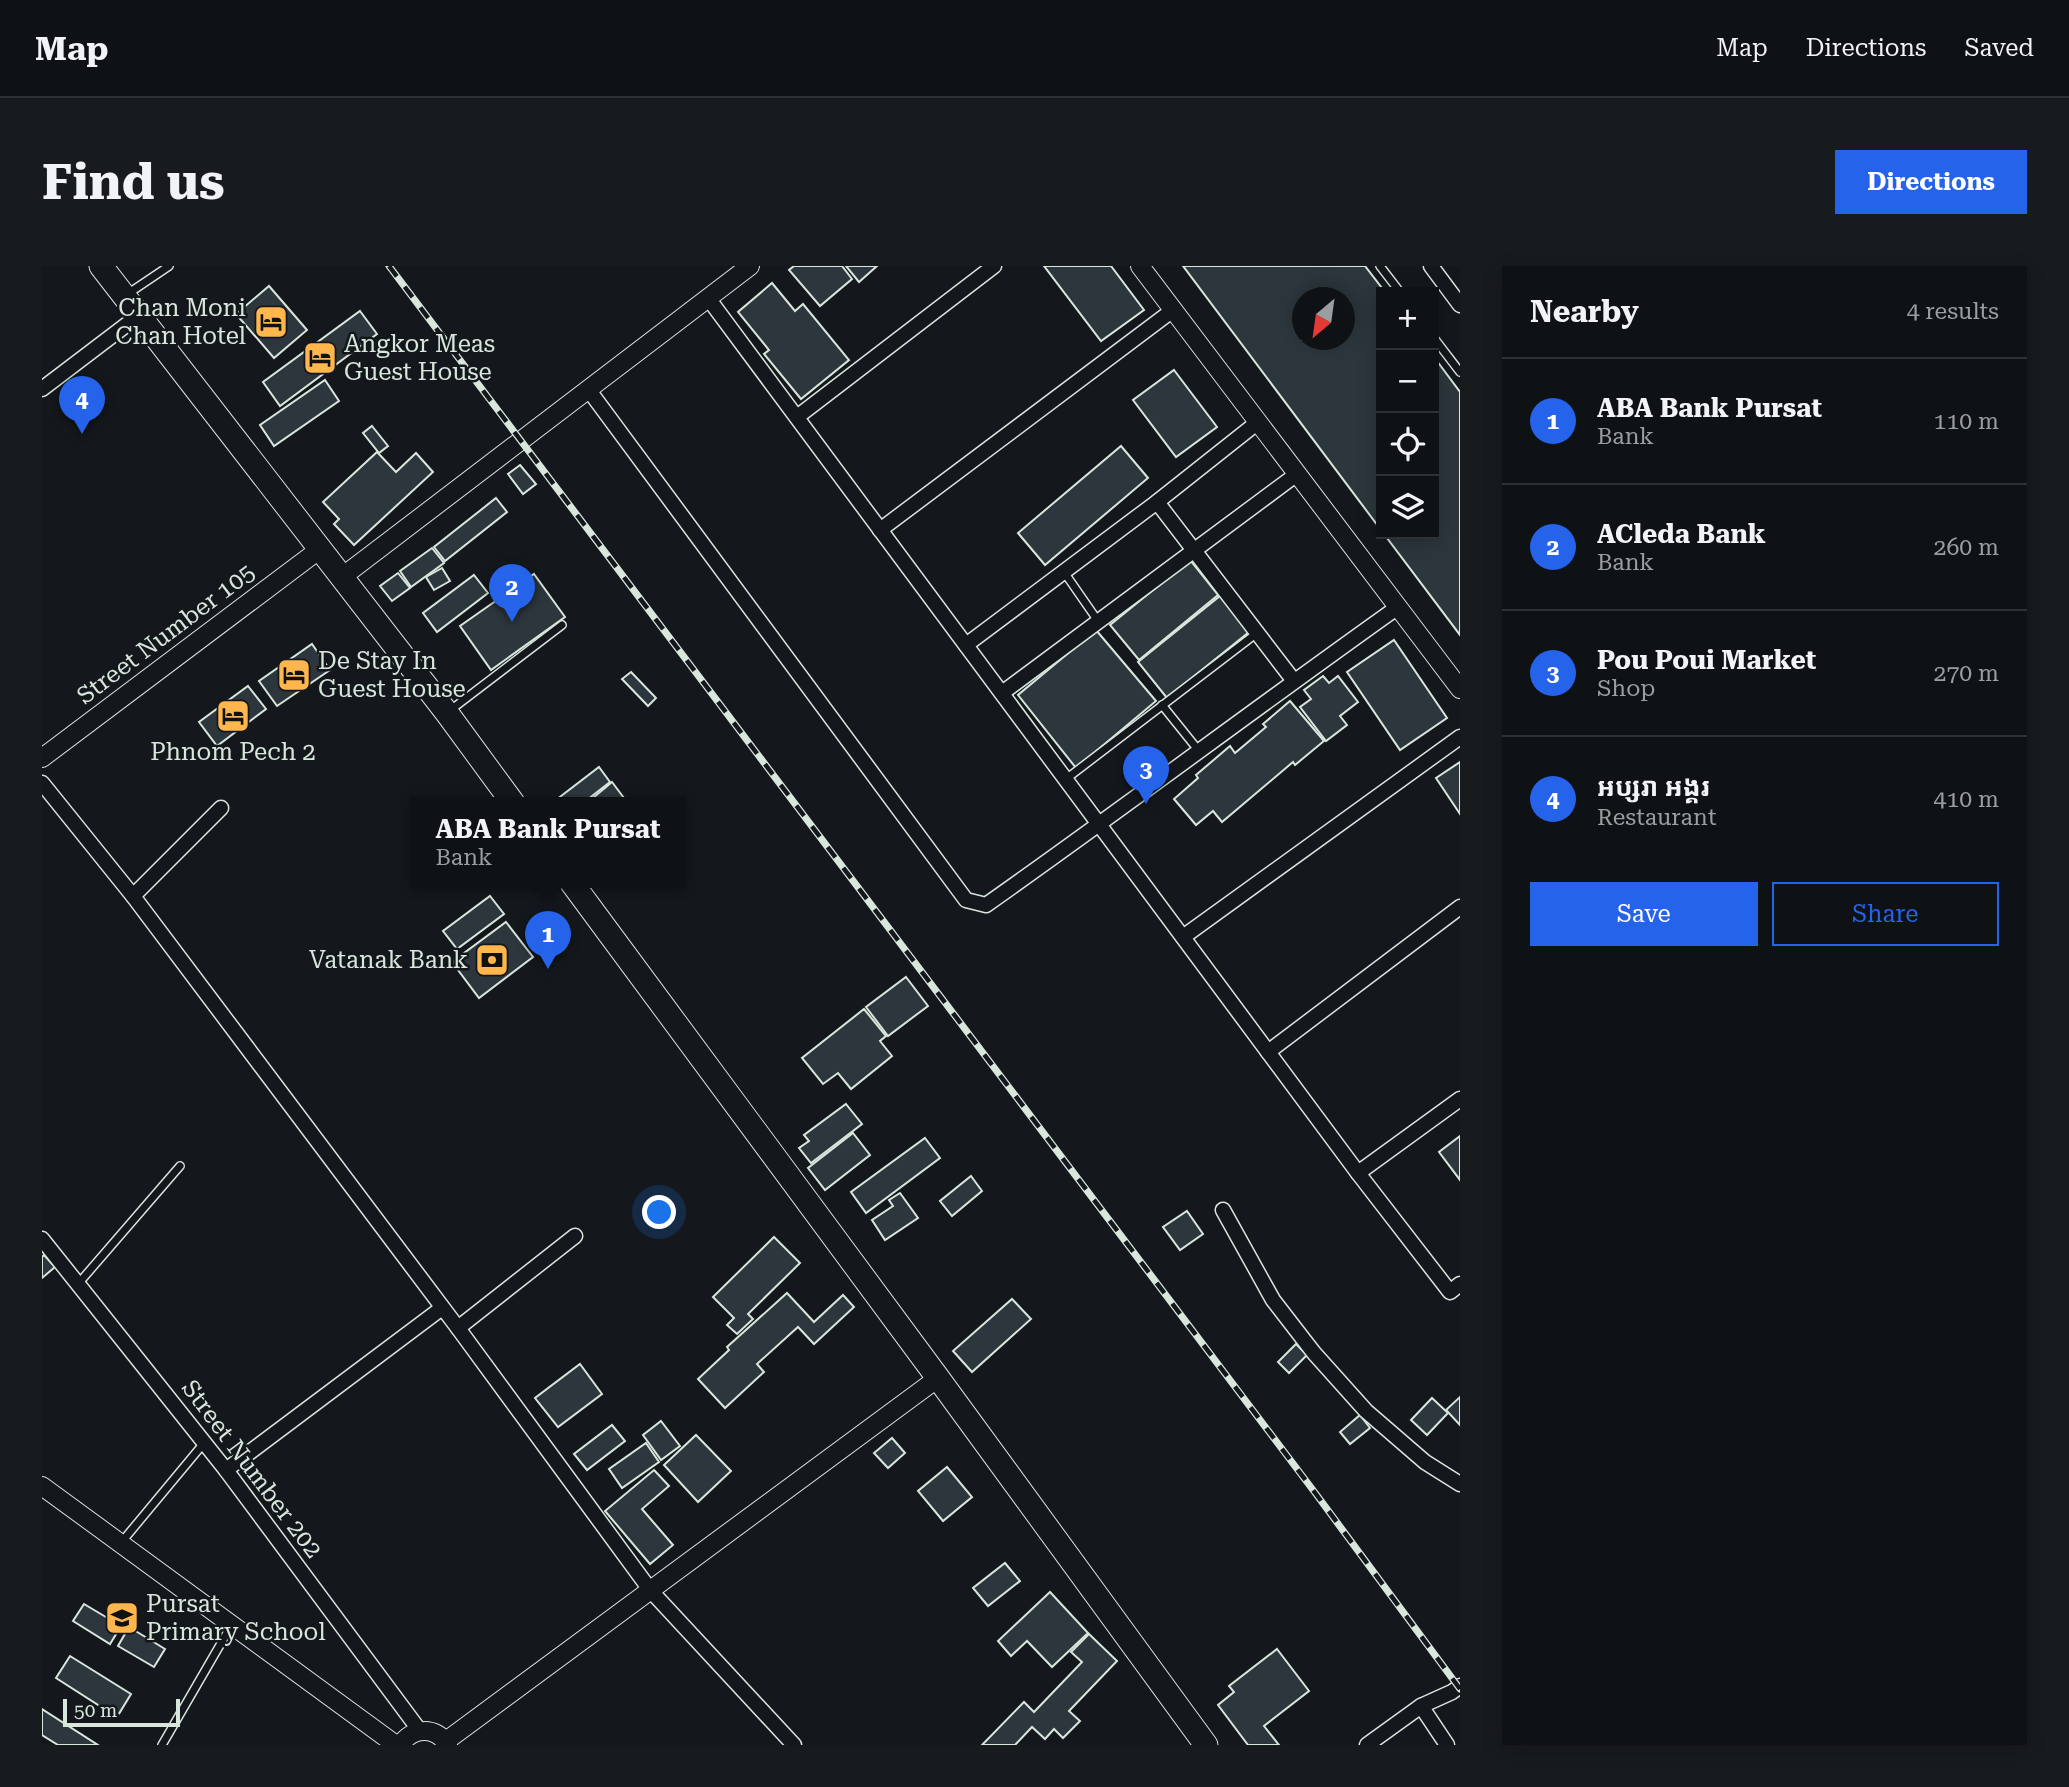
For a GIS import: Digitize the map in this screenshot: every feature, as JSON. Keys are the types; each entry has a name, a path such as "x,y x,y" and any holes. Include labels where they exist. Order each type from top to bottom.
{"main road":[{"path":"101,266 447,713 509,797"},
{"path":"576,888 1206,1745"}],"street":[{"path":"342,577 750,266"},
{"path":"797,417 994,266"},
{"path":"1140,266 1460,689"},
{"path":"1431,266 1460,305"},
{"path":"708,298 1358,1173 1455,1288 1460,1304"},
{"path":"880,530 1173,310"},
{"path":"42,389 138,316"},
{"path":"588,390 965,900 986,905 1398,607"},
{"path":"966,645 1157,502 1258,422"},
{"path":"1002,693 1297,474"},
{"path":"1157,502 1294,681"},
{"name":"Street Number 105","path":"42,758 320,550"},
{"path":"1183,937 1460,737"},
{"path":"42,783 133,896 458,1328 651,1591 794,1745"},
{"path":"133,896 221,808"},
{"path":"1268,1052 1460,907"},
{"path":"1358,1173 1460,1099"},
{"path":"1223,1210 1273,1300 1314,1353 1366,1410 1424,1462 1460,1484"},
{"path":"458,1328 575,1236"},
{"name":"Street Number 202","path":"42,1239 205,1442 420,1731"},
{"path":"226,1470 442,1308"},
{"path":"42,1486 398,1745 412,1733 420,1731 439,1735 447,1743 938,1378"},
{"path":"1367,1745 1421,1706 1460,1686"},
{"path":"1421,1706 1447,1745"}],"lane":[{"path":"124,297 169,266"},
{"path":"1380,266 1395,287"},
{"path":"1439,345 1460,372"},
{"path":"1064,572 1099,622"},
{"path":"447,713 562,625"},
{"path":"1066,779 1258,632"},
{"path":"1163,705 1199,751"},
{"path":"78,1284 180,1166"},
{"path":"120,1544 205,1442"},
{"path":"162,1745 231,1626"}],"building":[{"path":"794,266 842,266 852,279 820,306 789,270"},
{"path":"846,266 877,266 859,282"},
{"path":"1044,266 1111,266 1144,310 1101,341"},
{"path":"1183,266 1365,266 1381,287 1376,287 1376,523"},
{"path":"772,283 795,311 803,304 849,360 801,399 764,354 769,350 738,312"},
{"name":"Chan Moni Chan Hotel","path":"269,286 307,330 274,358 236,314"},
{"name":"Angkor Meas Guest House","path":"360,311 377,334 280,406 263,382"},
{"path":"1439,364 1460,392 1460,635 1388,539 1439,539"},
{"path":"1174,370 1217,427 1176,457 1133,400"},
{"path":"325,380 339,401 274,446 260,425"},
{"path":"372,426 388,446 379,453 363,433"},
{"path":"1121,446 1148,478 1045,565 1018,533"},
{"path":"377,452 396,472 416,453 433,472 354,545 334,524 339,519 323,502"},
{"path":"520,465 536,484 523,494 508,474"},
{"path":"496,498 507,512 445,561 434,547"},
{"path":"432,548 444,563 411,587 400,571"},
{"path":"1190,560 1218,595 1139,660 1110,625"},
{"path":"442,568 450,581 434,590 426,577"},
{"path":"398,573 410,588 392,601 380,586"},
{"path":"534,574 565,617 491,670 460,626"},
{"path":"474,575 488,593 437,632 423,613"},
{"path":"1220,596 1249,632 1167,698 1138,662"},
{"path":"1096,630 1156,701 1076,768 1018,695"},
{"path":"1394,640 1447,718 1400,750 1347,672"},
{"name":"De Stay In Guest House","path":"312,644 330,670 277,706 259,681"},
{"path":"631,672 656,698 648,706 622,679"},
{"path":"1323,676 1329,683 1338,676 1358,702 1340,716 1347,725 1326,741 1300,707 1311,699 1304,690"},
{"name":"Phnom Pech 2","path":"248,686 266,709 217,746 199,722"},
{"path":"1290,701 1324,741 1295,765 1293,762 1222,822 1213,811 1196,825 1174,799 1198,778 1196,775 1230,746 1235,753 1266,727 1263,724"},
{"path":"1460,762 1460,814 1436,778"},
{"path":"599,767 610,782 591,797 560,797"},
{"path":"612,782 623,797 594,797"},
{"path":"490,896 504,914 457,949 443,931"},
{"name":"Vatanak Bank","path":"506,922 533,957 479,998 452,962"},
{"path":"906,977 928,1006 888,1036 866,1007"},
{"path":"864,1009 886,1036 880,1041 892,1056 851,1089 838,1073 823,1084 802,1058"},
{"path":"846,1104 862,1124 811,1163 799,1148 809,1141 804,1135"},
{"path":"853,1133 870,1155 825,1190 808,1168"},
{"path":"1460,1136 1460,1180 1439,1152"},
{"path":"925,1138 940,1158 866,1213 851,1192"},
{"path":"971,1176 982,1191 952,1216 940,1201"},
{"path":"900,1193 918,1218 885,1240 872,1220 893,1206 889,1200"},
{"path":"1187,1211 1203,1234 1180,1250 1163,1227"},
{"path":"774,1237 800,1263 748,1314 753,1319 737,1334 727,1325 734,1318 713,1297"},
{"path":"44,1255 55,1267 42,1278 42,1257"},
{"path":"787,1293 814,1322 843,1295 854,1307 814,1344 798,1327 757,1364 764,1372 725,1408 698,1379 729,1350 727,1347"},
{"path":"1012,1299 1031,1319 972,1372 953,1351"},
{"path":"1296,1344 1307,1355 1289,1373 1278,1362"},
{"path":"580,1364 602,1394 558,1427 535,1398"},
{"path":"1460,1397 1460,1425 1446,1410"},
{"path":"1432,1398 1448,1413 1427,1435 1411,1420"},
{"path":"1360,1415 1370,1428 1350,1444 1340,1432"},
{"path":"661,1421 680,1446 661,1460 643,1435"},
{"path":"612,1425 625,1441 587,1470 574,1454"},
{"path":"696,1435 731,1471 698,1502 664,1465"},
{"path":"892,1438 905,1453 888,1468 874,1453"},
{"path":"646,1443 659,1462 622,1488 609,1469"},
{"path":"947,1467 972,1497 943,1521 918,1491"},
{"path":"654,1470 669,1486 642,1509 673,1545 650,1564 605,1511"},
{"path":"1005,1563 1020,1581 988,1606 973,1588"},
{"path":"1050,1592 1088,1633 1052,1667 1027,1641 1011,1656 998,1641"},
{"path":"84,1604 121,1626 110,1644 73,1621"},
{"path":"129,1627 165,1649 154,1667 118,1646"},
{"path":"1089,1634 1117,1661 1069,1711 1080,1721 1063,1738 1054,1729 1045,1739 1032,1727 1015,1745 982,1745 1024,1702 1034,1712 1082,1662 1071,1652"},
{"path":"1277,1649 1309,1691 1264,1726 1279,1745 1248,1745 1218,1705 1234,1692 1229,1686"},
{"path":"70,1656 131,1694 117,1717 56,1678"},
{"path":"42,1709 98,1745 58,1745 42,1735"}],"railway":[{"path":"389,266 1316,1494 1460,1689"}],"place":[{"name":"Chan Moni Chan Hotel","path":"271,322"},
{"name":"Angkor Meas Guest House","path":"320,358"},
{"name":"អប្សរា អង្គរ","path":"82,434"},
{"name":"ACleda Bank","path":"512,622"},
{"name":"De Stay In Guest House","path":"294,675"},
{"name":"Phnom Pech 2","path":"233,716"},
{"name":"Pou Poui Market","path":"1146,804"},
{"name":"Vatanak Bank","path":"492,960"},
{"name":"ABA Bank Pursat","path":"548,969"},
{"name":"Pursat Primary School","path":"122,1618"}]}
